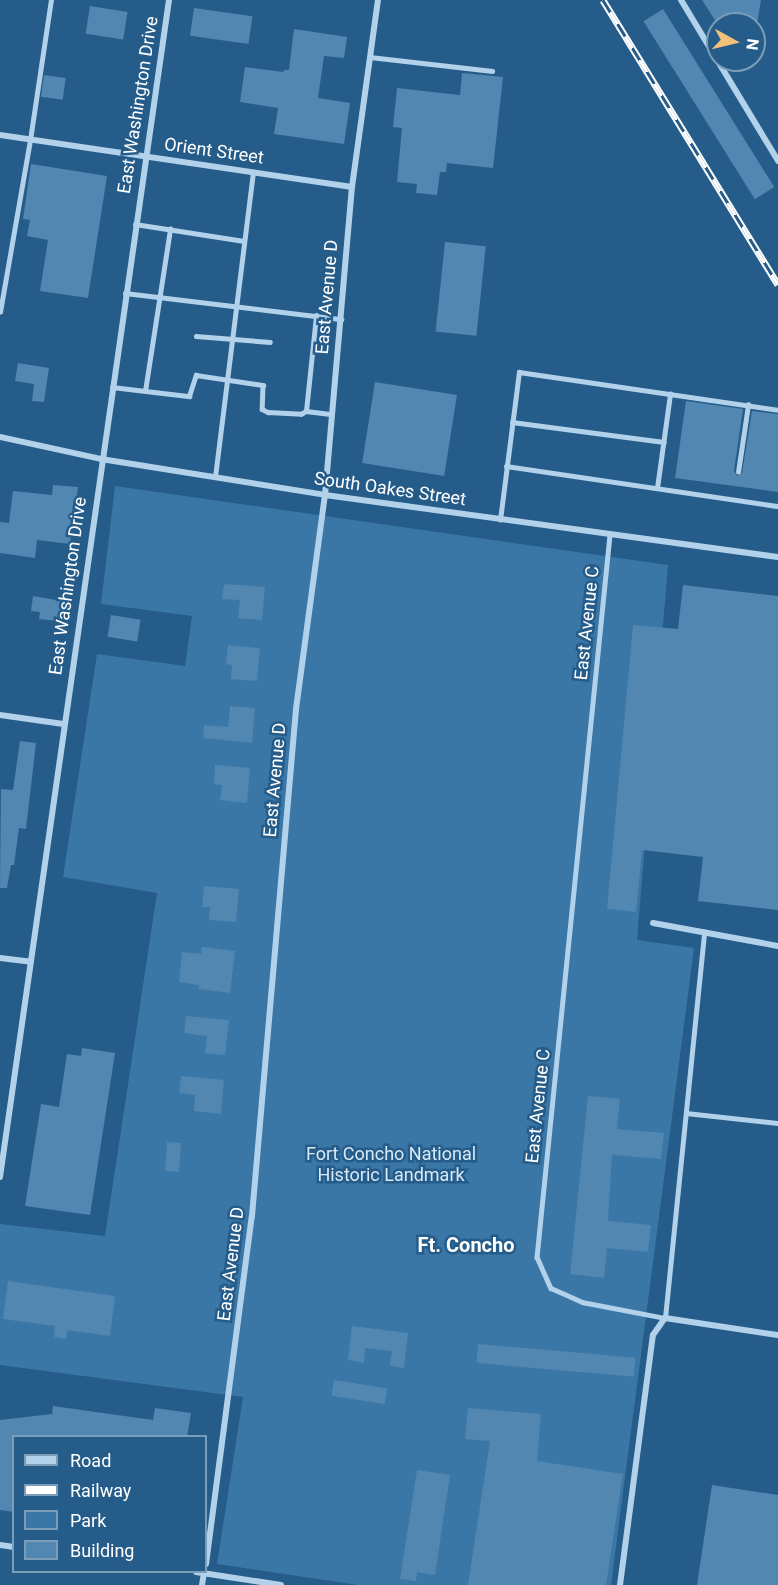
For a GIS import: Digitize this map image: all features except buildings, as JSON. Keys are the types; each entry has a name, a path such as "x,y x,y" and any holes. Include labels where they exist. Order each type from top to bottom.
{"street":[{"name":"East Washington Drive","path":"0,1177 111,387 169,0"},
{"name":"East Avenue D","path":"207,1555 252,1216 296,709 325,495 352,187 378,0"},
{"path":"681,0 778,161"},
{"name":"Orient Street","path":"0,135 352,187"},
{"name":"South Oakes Street","path":"0,437 101,459 325,495 778,557"},
{"path":"0,715 63,724"},
{"path":"653,923 778,946"},
{"path":"0,958 31,962"},
{"path":"620,1585 653,1335 665,1318 778,1335"},
{"path":"207,1573 281,1585"}],"lane":[{"path":"0,312 30,140 51,0"},
{"path":"370,57 492,71"},
{"path":"215,477 253,172"},
{"path":"135,224 244,240"},
{"path":"145,391 170,229"},
{"path":"125,293 341,319"},
{"path":"306,411 316,316"},
{"path":"196,336 270,342"},
{"path":"500,520 519,372 778,410"},
{"path":"111,387 189,396 196,375 263,385 262,409 268,412 293,414 306,411 332,414"},
{"path":"657,488 670,394"},
{"path":"738,472 748,405"},
{"path":"512,422 664,442"},
{"path":"507,466 778,506"},
{"name":"East Avenue C","path":"610,535 537,1257 551,1288 582,1302 665,1318"},
{"path":"665,1318 704,933"},
{"path":"687,1113 778,1123"}],"green space":[{"name":"Fort Concho National Historic Landmark","path":"115,486 668,565 637,940 694,948 611,1585 358,1585 217,1564 243,1397 0,1365 0,1224 105,1236 157,893 63,877 97,654 185,666 192,616 101,604"}],"railway":[{"path":"603,0 778,284"}],"district":[{"name":"Ft. Concho","path":"466,1245"}]}
